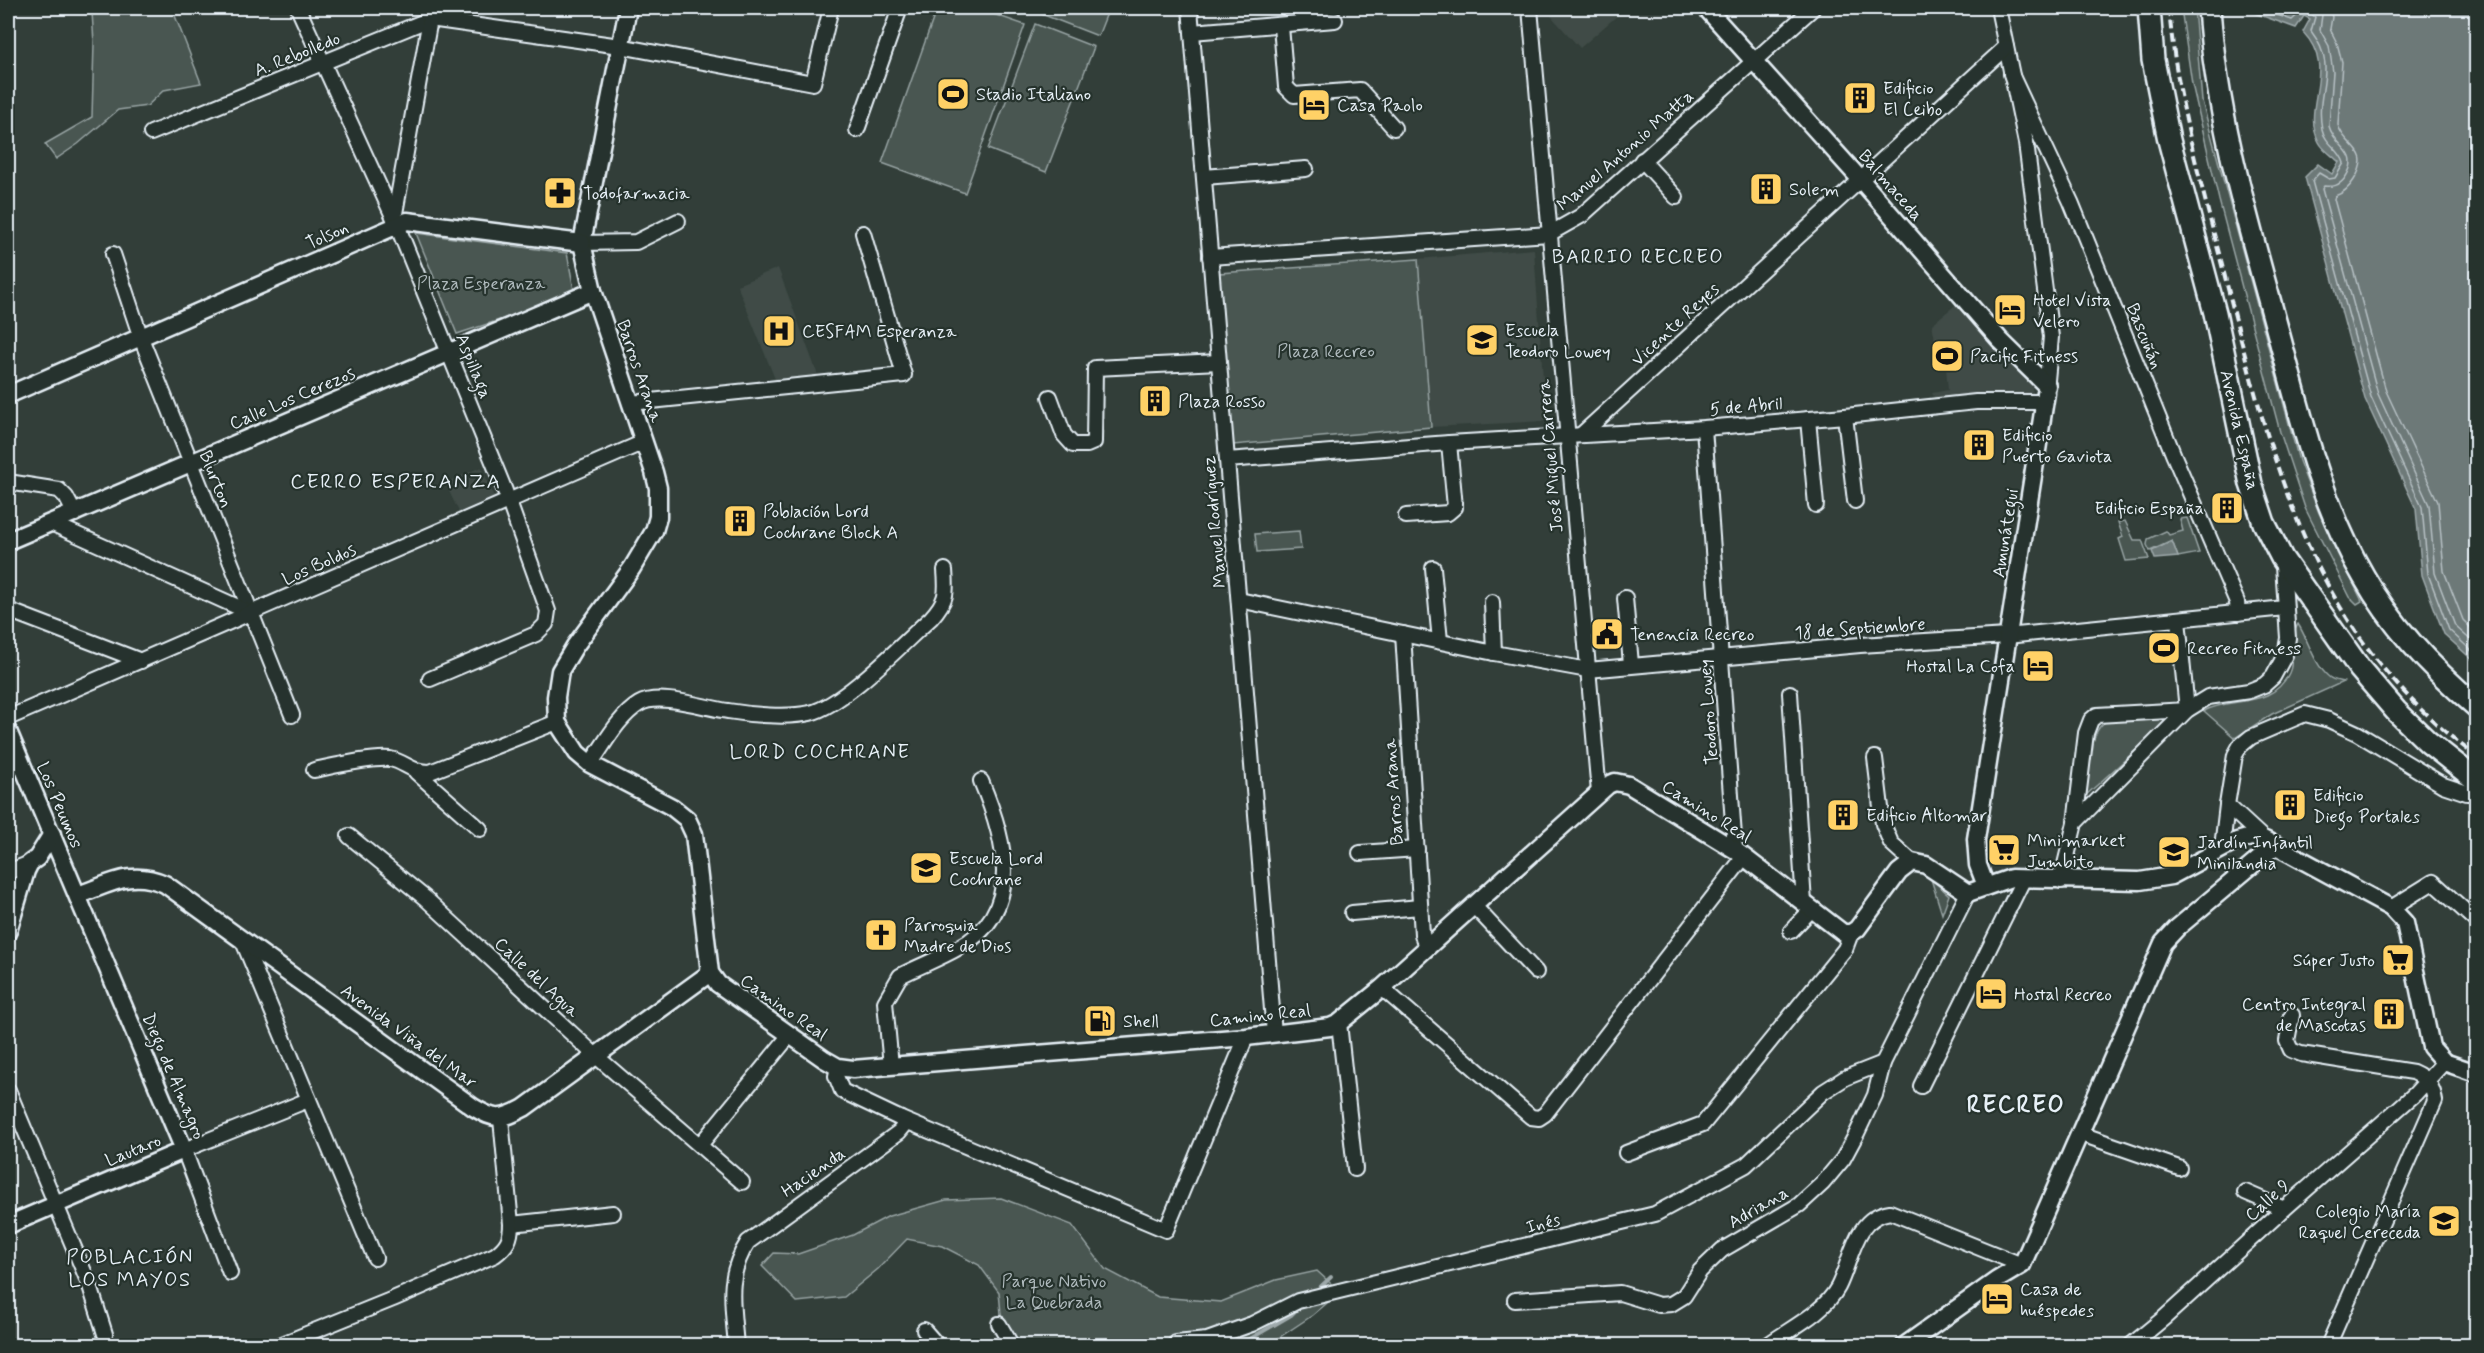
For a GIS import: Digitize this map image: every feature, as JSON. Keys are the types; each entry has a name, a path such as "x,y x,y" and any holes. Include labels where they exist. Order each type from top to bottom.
{"main road":[{"name":"Avenida España","path":"2149,8 2153,60 2169,140 2215,313 2251,484 2264,523 2282,558 2360,669 2396,711 2428,742 2476,780"},
{"path":"2209,8 2217,81 2241,195 2313,459 2332,510 2355,562 2394,622 2428,662 2476,706"}],"street":[{"name":"Aspillaga","path":"298,8 395,222 508,501 548,610 546,624 536,634 430,679"},
{"name":"Barros Arana","path":"557,722 556,698 560,671 575,646 632,568 654,531 658,517 658,488 593,291 582,243 628,8"},
{"path":"395,222 431,13 813,83 831,8"},
{"path":"857,130 900,8"},
{"name":"Manuel Rodríguez","path":"1190,8 1274,1034"},
{"name":"Balmaceda","path":"1706,8 1860,179 2046,394"},
{"name":"Manuel Antonio Matta","path":"1210,258 1549,234 1581,216 1813,8"},
{"name":"Amunátegui","path":"1986,886 1978,865 1976,839 2046,394 2051,337 2026,143 1998,8"},
{"name":"José Miguel Carrera","path":"1532,9 1566,435 1599,793"},
{"name":"A. Rebolledo","path":"151,133 323,63 431,13"},
{"path":"1192,32 1335,20"},
{"path":"1281,26 1286,87 1289,92 1294,95 1360,90 1394,128"},
{"name":"Vicente Reyes","path":"1582,434 2006,47"},
{"name":"Bascuñán","path":"2011,74 2071,202 2174,456 2237,602 2238,613"},
{"path":"1642,160 1676,197"},
{"path":"1204,177 1306,169"},
{"name":"Tolson","path":"8,395 141,338 395,222 415,220 582,243 636,242 678,221"},
{"path":"631,403 904,375 863,232"},
{"name":"Blurton","path":"113,254 141,338 292,715"},
{"name":"Calle Los Cerezos","path":"8,541 593,291"},
{"path":"1050,397 1064,435 1073,446 1087,445 1094,442 1095,368 1219,362"},
{"name":"5 de Abril","path":"1227,460 1566,435 1704,428 1845,416 2046,394"},
{"path":"1845,416 1855,501"},
{"path":"1808,419 1816,506"},
{"name":"Teodoro Lowey","path":"1704,428 1740,853"},
{"name":"Los Boldos","path":"8,718 644,442"},
{"path":"1406,516 1449,513 1455,507 1449,443"},
{"path":"8,482 58,490 66,496 75,514"},
{"path":"51,523 232,602 251,613"},
{"path":"2075,823 2187,710 2208,697 2249,691 2264,685 2273,676 2285,655 2289,624 2285,608 2286,579 2282,558"},
{"path":"1433,568 1440,641"},
{"path":"590,764 623,718 640,704 661,699 731,712 787,715 810,713 838,701 931,618 944,603 945,570"},
{"path":"1625,598 1631,664"},
{"name":"18 de Septiembre","path":"1239,600 1494,653 1588,670 1631,664 1872,644 2007,636 2285,608"},
{"path":"1492,602 1494,653"},
{"path":"8,610 141,661"},
{"path":"2178,620 2187,710"},
{"name":"Barros Arana","path":"1403,634 1420,907 1422,934 1426,948"},
{"path":"1790,693 1808,906 1791,931"},
{"path":"2061,881 2075,823 2086,734 2091,720 2097,715 2187,710"},
{"path":"2222,847 2235,755 2240,746 2251,737 2305,714 2357,733 2443,785 2467,793 2476,792"},
{"path":"277,1346 495,1255 505,1247 510,1240 511,1224 501,1119 524,1108 710,974 694,834 687,819 672,807 590,764 577,753 557,722 429,772 416,772"},
{"name":"Los Peumos","path":"8,731 78,895"},
{"path":"1875,758 1883,824 1891,843 1912,862 1926,865 1968,892 1999,881 2024,878 2061,881 2140,881 2171,876 2222,847 2251,837 2270,843 2391,908 2405,924 2431,1047 2444,1062 2476,1073"},
{"path":"314,770 386,759 400,762 416,772 480,829"},
{"path":"891,1066 885,1002 894,984 900,976 959,948 980,933 993,917 1002,897 1005,875 1004,850 994,811 981,780"},
{"name":"Camino Real","path":"710,974 718,984 789,1036 838,1067 891,1066 1318,1029 1339,1023 1382,988 1608,785 1622,782 1740,853 1843,933 1851,933"},
{"path":"2227,805 2270,843"},
{"path":"8,931 22,880 52,834"},
{"name":"Calle del Agua","path":"349,836 425,898 596,1056 742,1182"},
{"path":"1904,1346 2022,1265 2163,943 2270,843"},
{"path":"1360,853 1416,849"},
{"path":"1382,988 1531,1117 1539,1118 1545,1114 1740,853"},
{"path":"8,872 34,861 61,857"},
{"path":"1626,1153 1703,1124 1845,949 1851,933 1857,929 1899,872 1912,862"},
{"name":"Avenida Viña del Mar","path":"78,895 126,878 140,876 165,884 473,1107 491,1117 501,1119"},
{"path":"1921,1086 2024,878"},
{"path":"2391,908 2433,882 2476,921"},
{"name":"Adriana","path":"1515,1300 1620,1293 1659,1305 1671,1304 1684,1296 1700,1271 1722,1250 1799,1205 1823,1183 1842,1159 1857,1133 1875,1095 1883,1063 1968,892"},
{"name":"Diego de Almagro","path":"78,895 184,1150 230,1273"},
{"path":"1474,906 1536,972"},
{"path":"1352,913 1420,907"},
{"path":"242,938 375,1258"},
{"path":"2292,1015 2287,1041 2291,1050 2301,1054 2413,1072 2428,1082 2435,1101 2328,1346"},
{"path":"1339,1023 1355,1169"},
{"path":"700,1145 789,1036"},
{"path":"838,1067 836,1076 842,1091 902,1119 1166,1230 1246,1037"},
{"path":"2428,1082 2444,1062"},
{"name":"Inés","path":"1176,1343 1207,1340 1252,1324 1298,1301 1655,1214 1746,1165 1823,1092 1845,1078 1883,1063"},
{"name":"Calle 9","path":"2130,1346 2428,1082"},
{"path":"8,1090 90,1286 105,1334"},
{"name":"Lautaro","path":"8,1225 308,1100"},
{"name":"Hacienda","path":"737,1345 732,1280 739,1255 748,1242 899,1132 904,1126 902,1119"},
{"path":"2081,1134 2179,1168"},
{"path":"2245,1192 2284,1209"},
{"path":"1766,1346 1821,1307 1831,1297 1838,1287 1860,1232 1873,1217 1890,1212 2022,1265"},
{"path":"511,1224 613,1213"},
{"path":"999,1324 1012,1346"},
{"path":"924,1330 938,1346"}],"shaded area":[{"path":"1561,8 1626,8 1580,48 1551,16"},
{"name":"Escuela Teodoro Lowey","path":"1534,249 1546,421 1431,427 1418,259"},
{"name":"CESFAM Esperanza","path":"778,268 819,378 777,384 737,285"},
{"path":"1964,298 2029,374 2033,393 1937,403 1932,393 1948,390 1945,356 1937,351 1932,324"},
{"path":"481,467 494,497 459,512 445,483"}],"green space":[{"path":"89,8 172,8 201,83 164,90 147,106 118,110 78,144 56,159 45,144 92,117 94,43 92,12"},
{"name":"Stadio Italiano","path":"937,8 976,8 1025,25 965,193 882,163"},
{"path":"1042,8 1109,8 1098,36 1039,13"},
{"path":"2181,8 2194,8 2202,101 2299,461 2319,513 2362,601 2357,604 2350,597 2305,508 2280,432 2219,200 2192,84"},
{"path":"1035,24 1094,47 1046,172 988,149"},
{"name":"Plaza Esperanza","path":"416,233 567,253 575,295 457,334"},
{"name":"Plaza Recreo","path":"1418,259 1431,427 1233,445 1219,273"},
{"path":"2187,518 2199,553 2178,557 2172,541 2150,551 2147,545 2148,539 2166,531 2169,535 2183,531 2180,519"},
{"path":"2125,521 2134,540 2142,540 2149,559 2126,561 2119,539 2123,537 2118,522"},
{"path":"1299,531 1301,549 1257,552 1255,534"},
{"path":"2298,624 2324,672 2332,679 2343,682 2272,714 2235,738 2204,711 2262,697 2273,692 2282,684 2291,667 2294,635"},
{"path":"2169,715 2168,721 2085,796 2092,743 2101,726 2107,721 2120,718"},
{"path":"1931,879 1949,895 1942,914"},
{"name":"Parque Nativo La Quebrada","path":"1001,1198 1072,1225 1105,1269 1158,1297 1221,1302 1276,1280 1317,1271 1340,1292 1313,1315 1274,1341 1272,1345 1004,1346 999,1292 979,1265 942,1246 907,1239 878,1269 844,1297 797,1302 762,1266 774,1253 798,1254 853,1235 889,1216 946,1200"}],"water":[{"path":"2246,8 2476,8 2476,663 2444,634 2422,575 2416,509 2365,399 2305,177 2318,164 2332,174 2339,162 2321,145 2314,128 2319,74 2318,60 2313,46 2303,32 2310,19 2304,16 2296,28 2246,10"},
{"path":"2172,541 2178,557 2155,559 2152,551"}],"waterway":[{"path":"1314,1293 1331,1277"},
{"path":"1238,1346 1291,1315 1300,1306"}],"railway":[{"path":"2169,8 2183,107 2206,204 2260,409 2280,475 2305,538 2335,598 2372,655 2419,707 2476,756"}],"place":[{"name":"Stadio Italiano","path":"953,94"},
{"name":"Edificio El Ceibo","path":"1860,98"},
{"name":"Casa Paolo","path":"1314,105"},
{"name":"Solem","path":"1766,189"},
{"name":"Todofarmacia","path":"560,193"},
{"name":"Hotel Vista Velero","path":"2010,310"},
{"name":"CESFAM Esperanza","path":"779,331"},
{"name":"Escuela Teodoro Lowey","path":"1482,340"},
{"name":"Pacific Fitness","path":"1947,356"},
{"name":"Plaza Rosso","path":"1155,401"},
{"name":"Edificio Puerto Gaviota","path":"1979,445"},
{"name":"Edificio España","path":"2227,508"},
{"name":"Población Lord Cochrane Block A","path":"740,521"},
{"name":"Tenencia Recreo","path":"1607,634"},
{"name":"Recreo Fitness","path":"2164,648"},
{"name":"Hostal La Cofa","path":"2038,666"},
{"name":"Edificio Diego Portales","path":"2290,805"},
{"name":"Edificio Altomar","path":"1843,815"},
{"name":"Minimarket Jumbito","path":"2004,850"},
{"name":"Jardín Infantil Minilandia","path":"2174,852"},
{"name":"Escuela Lord Cochrane","path":"926,868"},
{"name":"Parroquia Madre de Dios","path":"881,935"},
{"name":"Súper Justo","path":"2398,960"},
{"name":"Hostal Recreo","path":"1991,994"},
{"name":"Centro Integral de Mascotas","path":"2389,1014"},
{"name":"Shell","path":"1100,1021"},
{"name":"Colegio María Raquel Cereceda","path":"2444,1221"},
{"name":"Casa de huéspedes","path":"1997,1299"}],"district":[{"name":"BARRIO RECREO","path":"1638,256"},
{"name":"CERRO ESPERANZA","path":"396,481"},
{"name":"LORD COCHRANE","path":"820,751"},
{"name":"RECREO","path":"2016,1104"},
{"name":"POBLACIÓN LOS MAYOS","path":"130,1268"}]}
